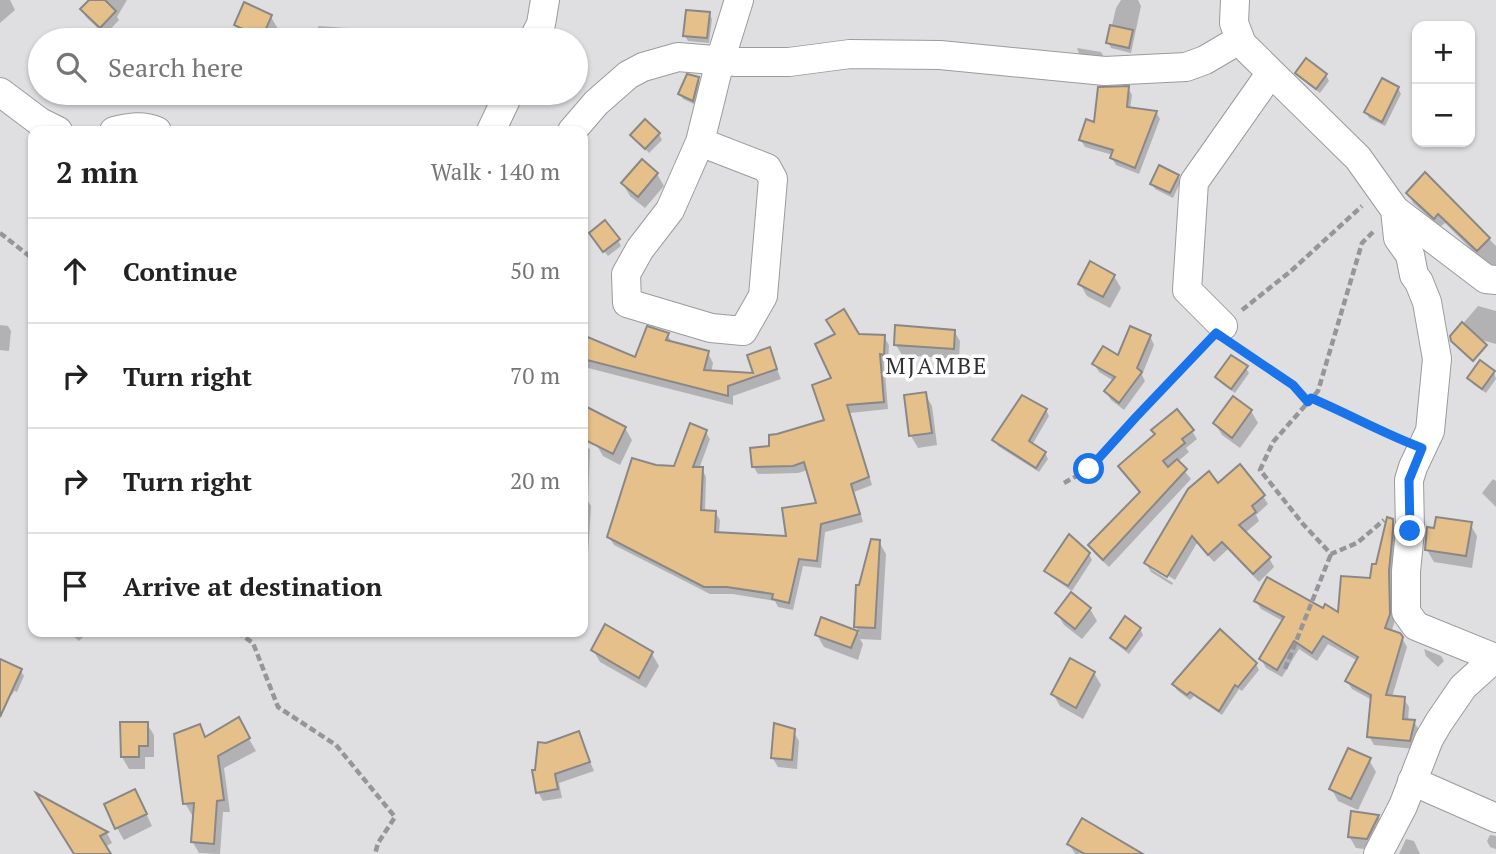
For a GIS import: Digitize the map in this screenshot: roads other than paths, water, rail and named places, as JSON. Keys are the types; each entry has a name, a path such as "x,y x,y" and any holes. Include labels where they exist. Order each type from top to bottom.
{"street":[{"path":"539,28 545,0"},
{"path":"700,142 767,168 773,179 763,296 743,331 711,328 627,303 626,274 640,249 670,210 700,142 720,61 739,0"},
{"path":"1235,0 1234,23 1239,40 1270,74 1330,129 1379,185 1395,210 1486,279 1496,280"},
{"path":"576,126 616,84 643,67 678,57 720,61 789,62 850,54 940,55 1105,71 1186,66 1205,60 1239,40"},
{"path":"1219,330 1187,290 1194,182 1270,74"},
{"path":"0,92 48,126"},
{"path":"493,126 503,105"},
{"path":"1378,854 1404,806 1429,738 1464,687 1496,657 1416,626 1406,612 1409,480 1430,431 1437,359 1427,302 1414,275 1410,256 1398,237 1395,210"},
{"path":"1412,781 1496,818"}],"district":[{"name":"MJAMBE","path":"937,365"}]}
